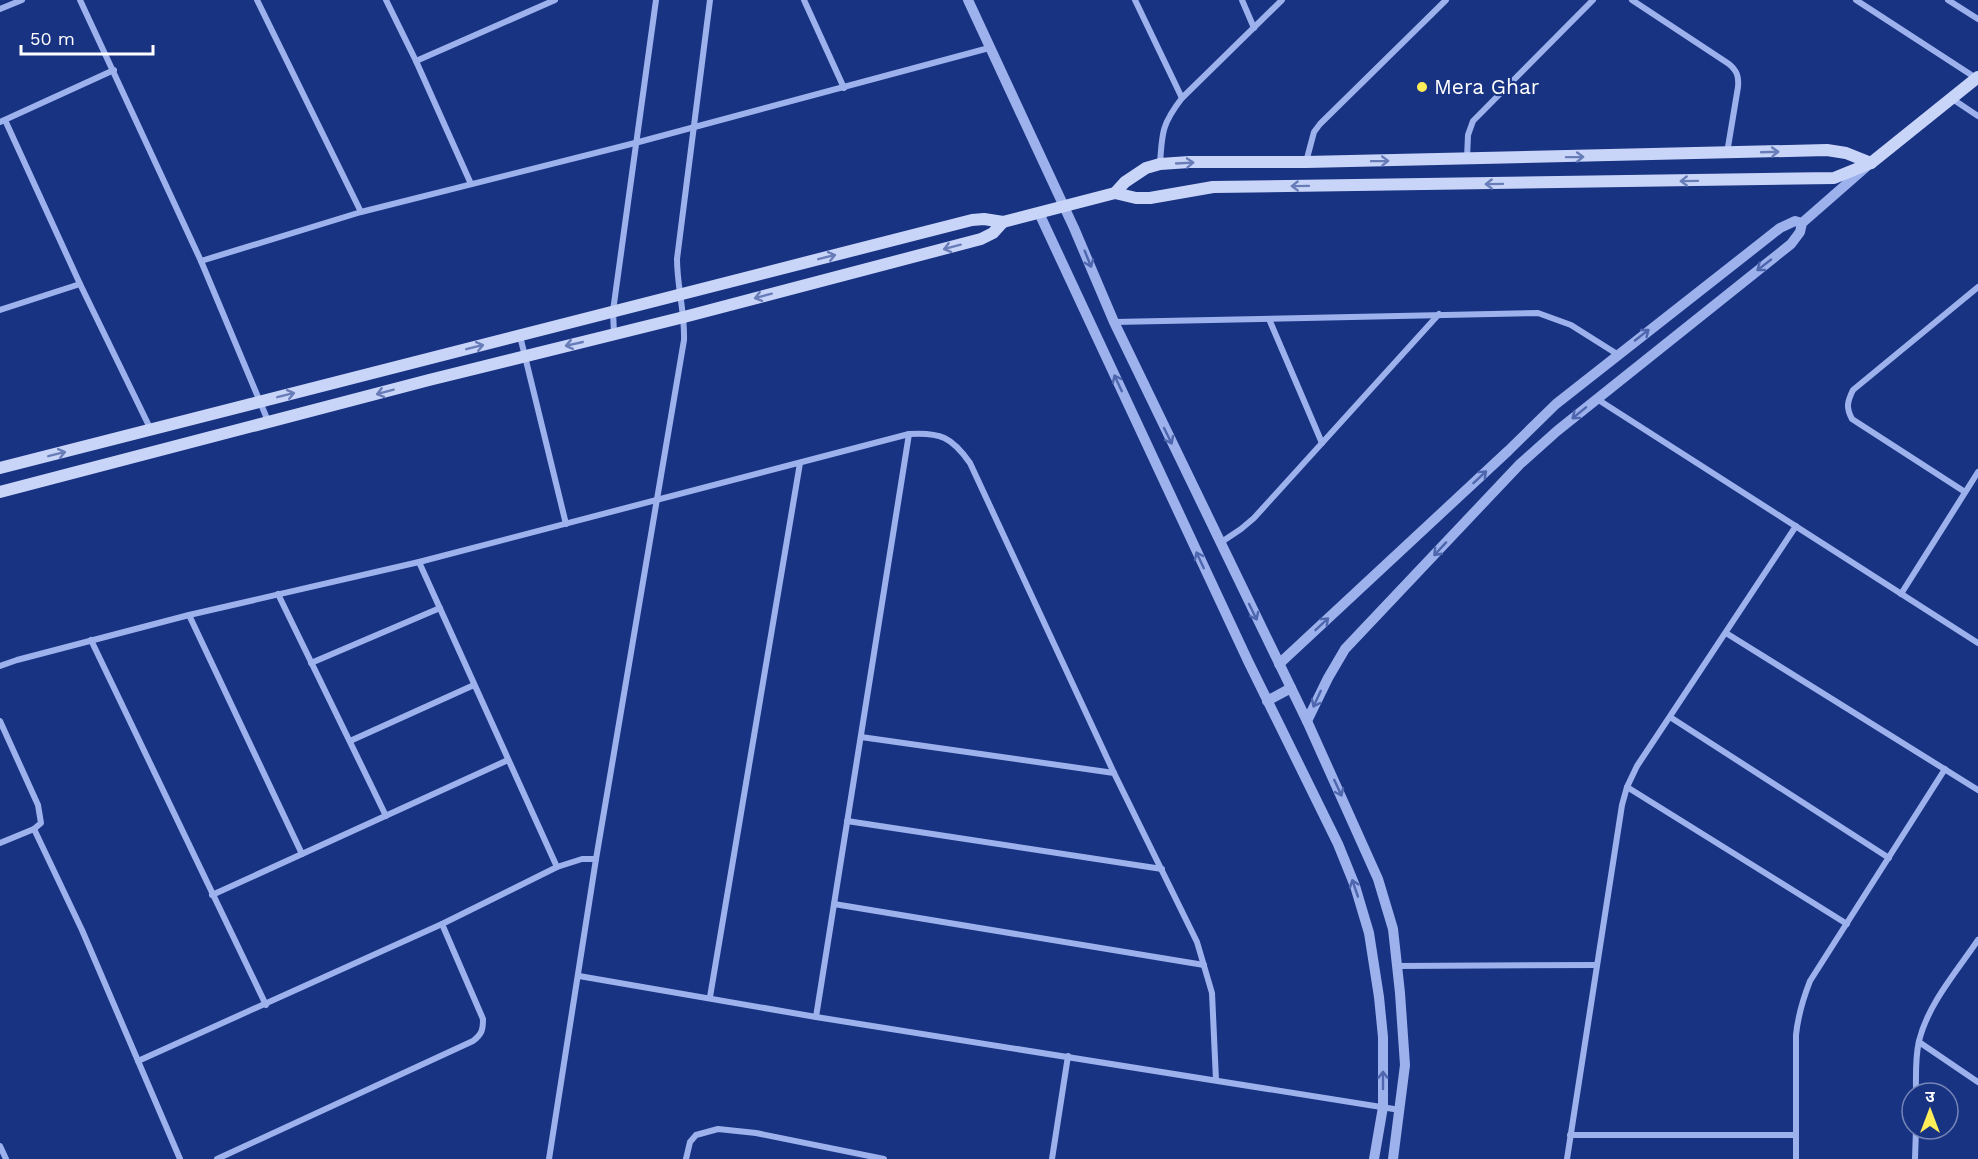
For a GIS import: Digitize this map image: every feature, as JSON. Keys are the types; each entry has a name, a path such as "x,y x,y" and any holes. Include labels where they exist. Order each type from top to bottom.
{"main road":[{"path":"0,468 972,220 1003,222 1115,193 1136,198 1150,198 1213,187 1822,180 1834,178 1871,163 1977,77"},
{"path":"1115,193 1146,168 1198,162 1467,159 1827,150 1846,153 1871,163"},
{"path":"0,492 981,239 993,233 1003,222"}],"street":[{"path":"0,9 22,0"},
{"path":"80,0 201,261 268,422"},
{"path":"257,0 361,212"},
{"path":"386,0 471,184"},
{"path":"416,62 555,0"},
{"path":"615,334 613,311 656,0"},
{"path":"549,1159 655,501 681,359 684,317 677,259 710,0"},
{"path":"804,0 844,88"},
{"path":"968,0 1064,205 1114,322 1307,721 1378,879 1392,930 1405,1065 1393,1159"},
{"path":"1135,0 1182,98"},
{"path":"1242,0 1254,28"},
{"path":"1160,165 1163,126 1168,116 1182,98 1282,0"},
{"path":"1306,162 1314,132 1320,124 1446,0"},
{"path":"1467,159 1468,135 1473,121 1593,0"},
{"path":"1632,0 1735,70 1739,78 1726,153"},
{"path":"1856,0 1977,77"},
{"path":"1948,0 1978,19"},
{"path":"201,261 361,212 635,143 989,48"},
{"path":"114,70 3,121 151,430"},
{"path":"1950,98 1978,116"},
{"path":"1307,721 1345,649 1520,464 1597,398 1791,244 1800,232 1802,223 1871,163"},
{"path":"1039,213 1267,701 1338,844 1355,886 1369,933 1383,1037 1383,1107 1374,1159"},
{"path":"1279,664 1556,404 1780,228 1795,221 1802,223"},
{"path":"0,310 80,284"},
{"path":"1965,492 1852,420 1848,411 1848,401 1853,390 1978,287"},
{"path":"1114,322 1538,313 1571,325 1617,354"},
{"path":"1220,543 1254,518 1439,314"},
{"path":"1269,319 1322,443"},
{"path":"520,336 567,524"},
{"path":"1597,398 1978,643"},
{"path":"0,666 189,615 419,562 909,434 926,433 941,436 958,446 970,463 1114,773 1197,942 1212,993 1216,1080"},
{"path":"816,1017 909,434"},
{"path":"710,998 800,463"},
{"path":"1901,594 1978,472"},
{"path":"1567,1159 1622,805 1627,787 1637,765 1796,526"},
{"path":"419,562 557,867"},
{"path":"278,594 386,816"},
{"path":"311,663 440,608"},
{"path":"189,615 302,854"},
{"path":"1726,633 1978,790"},
{"path":"91,640 266,1005"},
{"path":"350,741 474,685"},
{"path":"1267,701 1291,688"},
{"path":"1670,717 1889,858"},
{"path":"0,721 41,814 41,823 34,829 0,843"},
{"path":"861,737 1114,773"},
{"path":"212,895 508,760"},
{"path":"1796,1159 1798,1016 1810,981 1945,769"},
{"path":"1627,787 1847,924"},
{"path":"847,821 1162,869"},
{"path":"34,829 82,930 180,1159"},
{"path":"138,1061 442,924 557,867 582,859 596,859"},
{"path":"834,904 1204,965"},
{"path":"217,1159 473,1041 481,1035 483,1019 442,924"},
{"path":"1917,1081 1919,1042 1931,1010 1978,940"},
{"path":"1397,966 1597,965"},
{"path":"579,976 816,1017 1400,1110"},
{"path":"1919,1042 1978,1082"},
{"path":"1052,1159 1068,1056"},
{"path":"686,1159 690,1142 696,1135 718,1129 756,1133 884,1159"},
{"path":"1570,1136 1796,1136"},
{"path":"1915,1159 1916,1141"},
{"path":"0,1146 6,1159"}],"place":[{"name":"Mera Ghar","path":"1422,87"}]}
